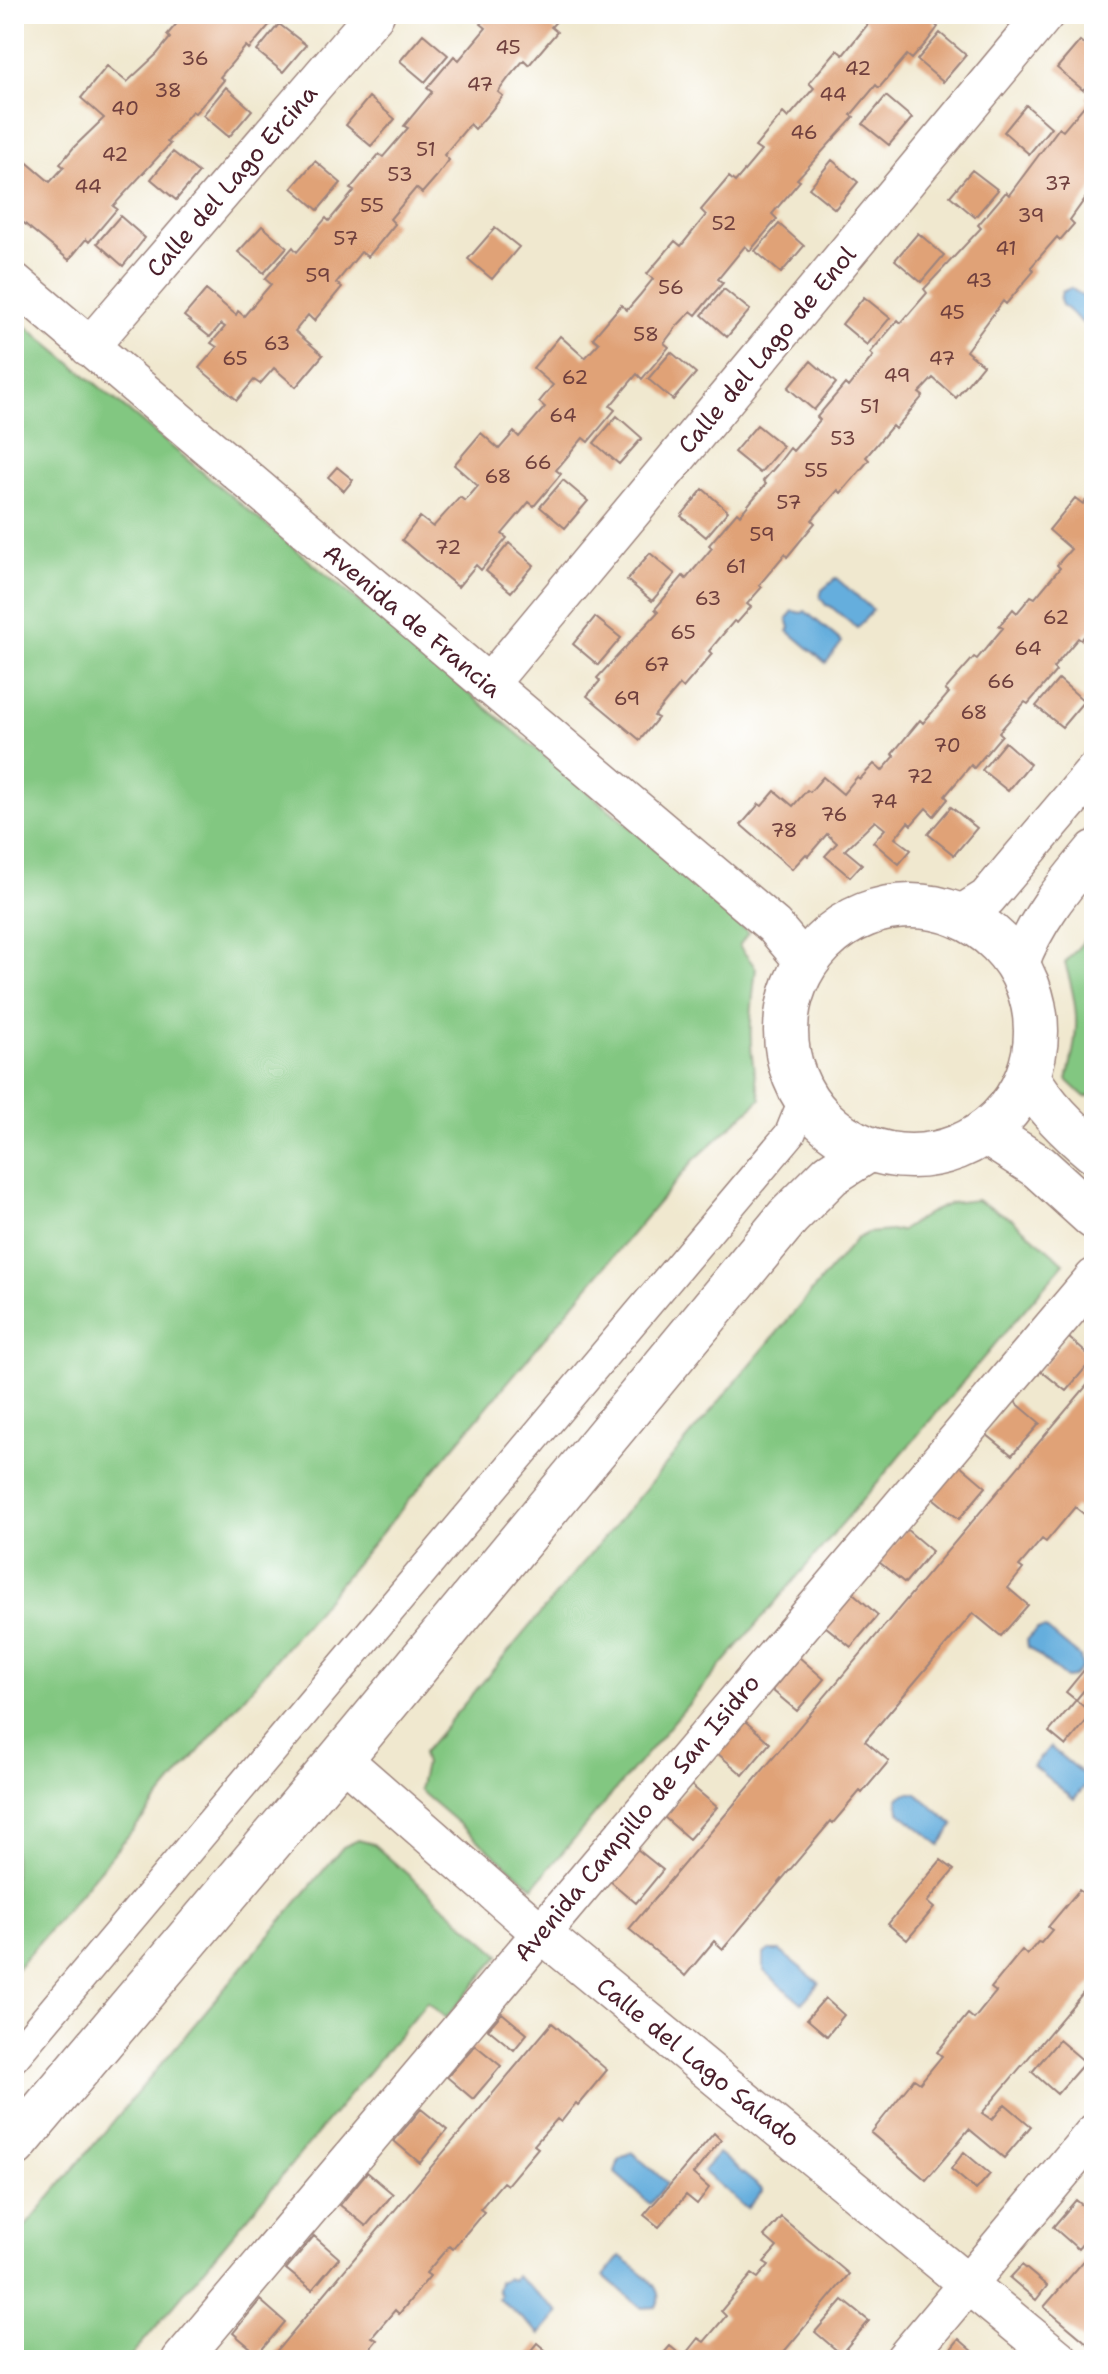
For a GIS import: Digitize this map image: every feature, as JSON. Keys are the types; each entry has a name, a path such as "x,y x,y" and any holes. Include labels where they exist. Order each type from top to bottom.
{"street":[{"name":"Calle del Lago Ercina","path":"89,347 375,14"},
{"name":"Calle del Lago de Enol","path":"488,685 1045,14"},
{"name":"Avenida de Francia","path":"14,282 774,926 806,964"},
{"path":"960,915 987,898 1094,772"},
{"path":"1019,966 1031,935 1067,882 1094,850"},
{"path":"927,906 960,915 994,936 1019,966 1033,1001 1036,1039 1028,1077 1011,1108 985,1132 950,1150 909,1156 870,1149 844,1137 823,1119 805,1097 793,1072 787,1044 787,1016 793,989 806,964 828,937 857,917 891,907 927,906"},
{"path":"1028,1077 1042,1101 1094,1151"},
{"path":"14,2057 790,1134 805,1097"},
{"path":"985,1132 1039,1167 1094,1217"},
{"path":"14,2145 341,1758 788,1217 831,1174 870,1149"},
{"name":"Avenida Campillo de San Isidro","path":"181,2360 1094,1278"},
{"name":"Calle del Lago Salado","path":"341,1758 540,1932 1060,2360"},
{"path":"904,2360 1094,2133"}],"green space":[{"path":"14,316 682,870 748,933 739,946 756,968 751,1034 753,1065 761,1099 693,1161 14,1972"},
{"path":"1094,929 1094,1095 1085,1097 1067,1080 1076,1022 1065,963"},
{"path":"976,1200 1012,1219 1064,1263 533,1887 419,1790 425,1764 422,1754 856,1239 868,1233 902,1230 951,1203"},
{"path":"358,1840 373,1844 500,1955 446,2018 427,2002 128,2360 14,2360 14,2240 343,1847"}],"water":[{"path":"1071,288 1094,305 1094,333 1062,305 1062,292"},
{"path":"836,578 873,610 857,628 820,597 822,590"},
{"path":"793,611 805,611 842,642 826,663 788,631 787,618"},
{"path":"1045,1628 1080,1657 1082,1667 1073,1677 1066,1678 1028,1647 1027,1640 1037,1629"},
{"path":"1050,1747 1090,1780 1074,1799 1033,1766"},
{"path":"906,1793 916,1793 954,1825 940,1845 899,1812 898,1798"},
{"path":"780,1951 819,1983 802,2003 764,1971 764,1954"},
{"path":"632,2152 667,2183 650,2204 615,2173 619,2159"},
{"path":"718,2153 763,2190 747,2209 703,2171"},
{"path":"620,2256 654,2285 659,2300 656,2307 642,2308 604,2276"},
{"path":"516,2276 559,2312 540,2334 498,2298 499,2282 507,2278 512,2280"}],"building":[{"path":"185,14 277,16 249,49 246,46 220,77 224,80 210,97 195,113 192,111 167,142 170,144 113,206 117,209 69,260 14,215 14,171 24,160 50,182 64,167 60,164 74,147 104,118 81,98 107,66 127,82 157,54 170,38 167,35"},
{"path":"490,14 563,14 551,27 557,32 529,65 524,60 510,76 498,92 503,96 490,112 475,129 470,124 444,155 449,160 436,177 422,193 416,188 390,219 395,224 368,257 361,252 336,283 342,287 314,321 308,315 295,331 323,355 296,387 274,368 260,384 254,380 237,400 199,368 217,347 211,343 225,327 221,324 210,337 184,316 206,290 236,315 238,311 244,316 271,284 265,279 293,247 297,252 326,218 329,221 379,154 383,157 408,128 404,126 432,92 427,88 454,56 459,60 486,28 481,24"},
{"path":"866,14 941,14 933,23 938,27 926,43 912,59 907,55 879,88 876,85 851,115 854,117 797,179 800,181 772,214 777,219 750,251 745,246 718,279 723,283 696,315 691,311 677,326 664,343 669,347 642,379 637,374 610,406 615,410 588,442 583,438 556,470 561,474 534,506 529,502 502,534 507,538 481,570 476,565 458,587 402,540 420,517 433,527 460,497 465,501 478,486 454,465 481,433 499,449 514,432 519,437 545,407 539,402 553,385 533,368 560,336 585,358 599,343 593,338 621,305 627,310 640,295 653,279 647,274 675,241 681,246 706,215 701,210 729,177 735,182 761,151 755,147 783,113 788,118 814,88 809,83 837,50 843,55 868,24 862,18"},
{"path":"279,24 306,45 283,72 257,51"},
{"path":"940,33 966,55 943,82 917,60"},
{"path":"423,34 448,55 425,82 400,61"},
{"path":"1080,41 1094,53 1094,76 1083,90 1057,68"},
{"path":"226,87 252,110 229,137 203,115"},
{"path":"1094,88 1094,186 1070,220 1074,224 1060,240 1057,237 1031,267 1034,271 1006,304 1003,301 966,351 983,365 956,398 933,378 919,393 923,396 895,429 892,426 841,493 838,490 812,520 815,523 759,585 762,587 747,604 751,607 737,623 734,621 709,651 712,654 683,688 680,685 667,700 654,716 658,718 640,740 587,696 600,681 597,678 658,612 655,609 683,576 686,579 737,512 740,515 766,484 763,481 790,448 793,451 820,420 817,417 845,384 848,387 873,356 870,353 898,320 901,323 927,293 924,289 981,228 978,225 1006,192 1009,195 1059,128 1063,131 1089,100 1086,98"},
{"path":"886,96 912,118 889,145 863,124"},
{"path":"369,97 395,119 371,146 346,125"},
{"path":"1026,105 1051,127 1029,154 1004,132"},
{"path":"173,152 199,173 176,200 151,179"},
{"path":"832,160 858,182 835,209 809,188"},
{"path":"315,161 341,183 318,210 292,188"},
{"path":"972,170 998,190 975,217 950,196"},
{"path":"120,216 145,238 123,266 97,243"},
{"path":"779,224 804,246 781,273 755,251"},
{"path":"262,226 287,247 264,273 238,252"},
{"path":"495,228 519,247 492,279 468,259"},
{"path":"918,233 944,255 921,282 895,260"},
{"path":"724,289 750,310 727,337 702,315"},
{"path":"864,297 890,318 867,345 842,324"},
{"path":"671,352 696,373 673,400 648,379"},
{"path":"811,361 836,383 814,410 788,388"},
{"path":"617,416 642,438 619,464 594,443"},
{"path":"757,425 783,446 760,473 734,452"},
{"path":"337,467 353,480 344,491 328,477"},
{"path":"563,480 588,501 565,528 540,507"},
{"path":"703,489 728,511 706,537 681,516"},
{"path":"1094,491 1094,625 1081,640 1078,638 1053,668 1056,671 999,732 1002,735 974,768 971,765 945,796 948,799 934,816 926,808 911,825 908,822 895,838 911,850 899,864 873,842 885,829 875,821 845,850 862,864 850,877 825,856 837,843 827,834 792,869 741,825 775,791 793,806 823,777 843,794 857,777 860,779 874,764 882,771 920,720 923,723 949,693 945,690 1003,628 999,626 1013,609 1017,613 1031,596 1035,598 1060,568 1057,565 1071,549 1049,530 1075,498 1083,504"},
{"path":"509,543 534,565 511,592 486,571"},
{"path":"650,553 675,574 652,601 627,580"},
{"path":"595,617 621,638 598,665 573,644"},
{"path":"1059,679 1084,701 1062,727 1036,706"},
{"path":"1005,742 1030,764 1008,791 982,770"},
{"path":"951,807 977,828 954,855 928,834"},
{"path":"1068,1337 1093,1359 1066,1391 1040,1370"},
{"path":"1094,1377 1094,1522 1075,1507 1046,1542 1042,1539 1019,1566 1023,1569 1008,1588 1028,1605 1001,1636 973,1613 865,1741 889,1761 833,1823 831,1821 723,1949 714,1941 685,1976 629,1929"},
{"path":"1014,1401 1040,1423 1012,1455 986,1434"},
{"path":"960,1465 986,1487 959,1519 933,1498"},
{"path":"906,1529 932,1551 905,1583 879,1562"},
{"path":"853,1593 878,1615 851,1647 825,1626"},
{"path":"799,1657 824,1679 797,1711 772,1690"},
{"path":"1084,1670 1093,1679 1076,1700 1066,1692"},
{"path":"1076,1700 1092,1714 1066,1746 1049,1732"},
{"path":"745,1721 770,1743 743,1775 717,1753"},
{"path":"691,1785 717,1807 689,1839 664,1817"},
{"path":"637,1849 663,1870 636,1903 610,1881"},
{"path":"941,1860 954,1870 927,1902 934,1908 907,1940 888,1924"},
{"path":"1094,1880 1094,1980 982,2113 992,2120 1005,2104 1031,2126 1004,2158 969,2129 926,2180 871,2133 914,2079 920,2083 942,2056 937,2052 968,2014 974,2019 996,1992 991,1988 1022,1950 1027,1955 1038,1942 1041,1943 1052,1930 1048,1927 1079,1890 1083,1893"},
{"path":"825,1998 844,2015 827,2036 807,2019"},
{"path":"502,2013 527,2034 514,2050 488,2029"},
{"path":"552,2023 607,2070 578,2105 576,2103 561,2122 557,2119 534,2145 538,2148 507,2185 503,2182 480,2209 484,2212 453,2249 449,2246 426,2273 430,2276 399,2314 395,2310 372,2337 377,2340 360,2360 269,2360"},
{"path":"1059,2040 1085,2062 1057,2094 1032,2072"},
{"path":"475,2045 501,2066 473,2099 447,2077"},
{"path":"421,2109 447,2130 420,2163 394,2141"},
{"path":"714,2133 721,2140 693,2174 709,2188 697,2204 686,2195 659,2227 644,2215"},
{"path":"964,2152 990,2174 976,2190 951,2169"},
{"path":"367,2172 393,2194 366,2226 340,2205"},
{"path":"1076,2200 1094,2215 1094,2230 1078,2249 1053,2227"},
{"path":"781,2217 849,2274 777,2360 658,2360 670,2346 683,2357 698,2338 704,2342 726,2316 721,2311 752,2274 758,2278 769,2265 764,2262 777,2247 764,2236"},
{"path":"314,2236 339,2258 312,2290 286,2269"},
{"path":"1094,2249 1094,2349 1044,2307"},
{"path":"1022,2265 1047,2286 1036,2300 1010,2278"},
{"path":"260,2300 285,2322 258,2354 233,2333"},
{"path":"843,2300 869,2321 841,2354 815,2332"},
{"path":"959,2339 983,2360 942,2360"},
{"path":"537,2343 557,2360 523,2360"}]}
